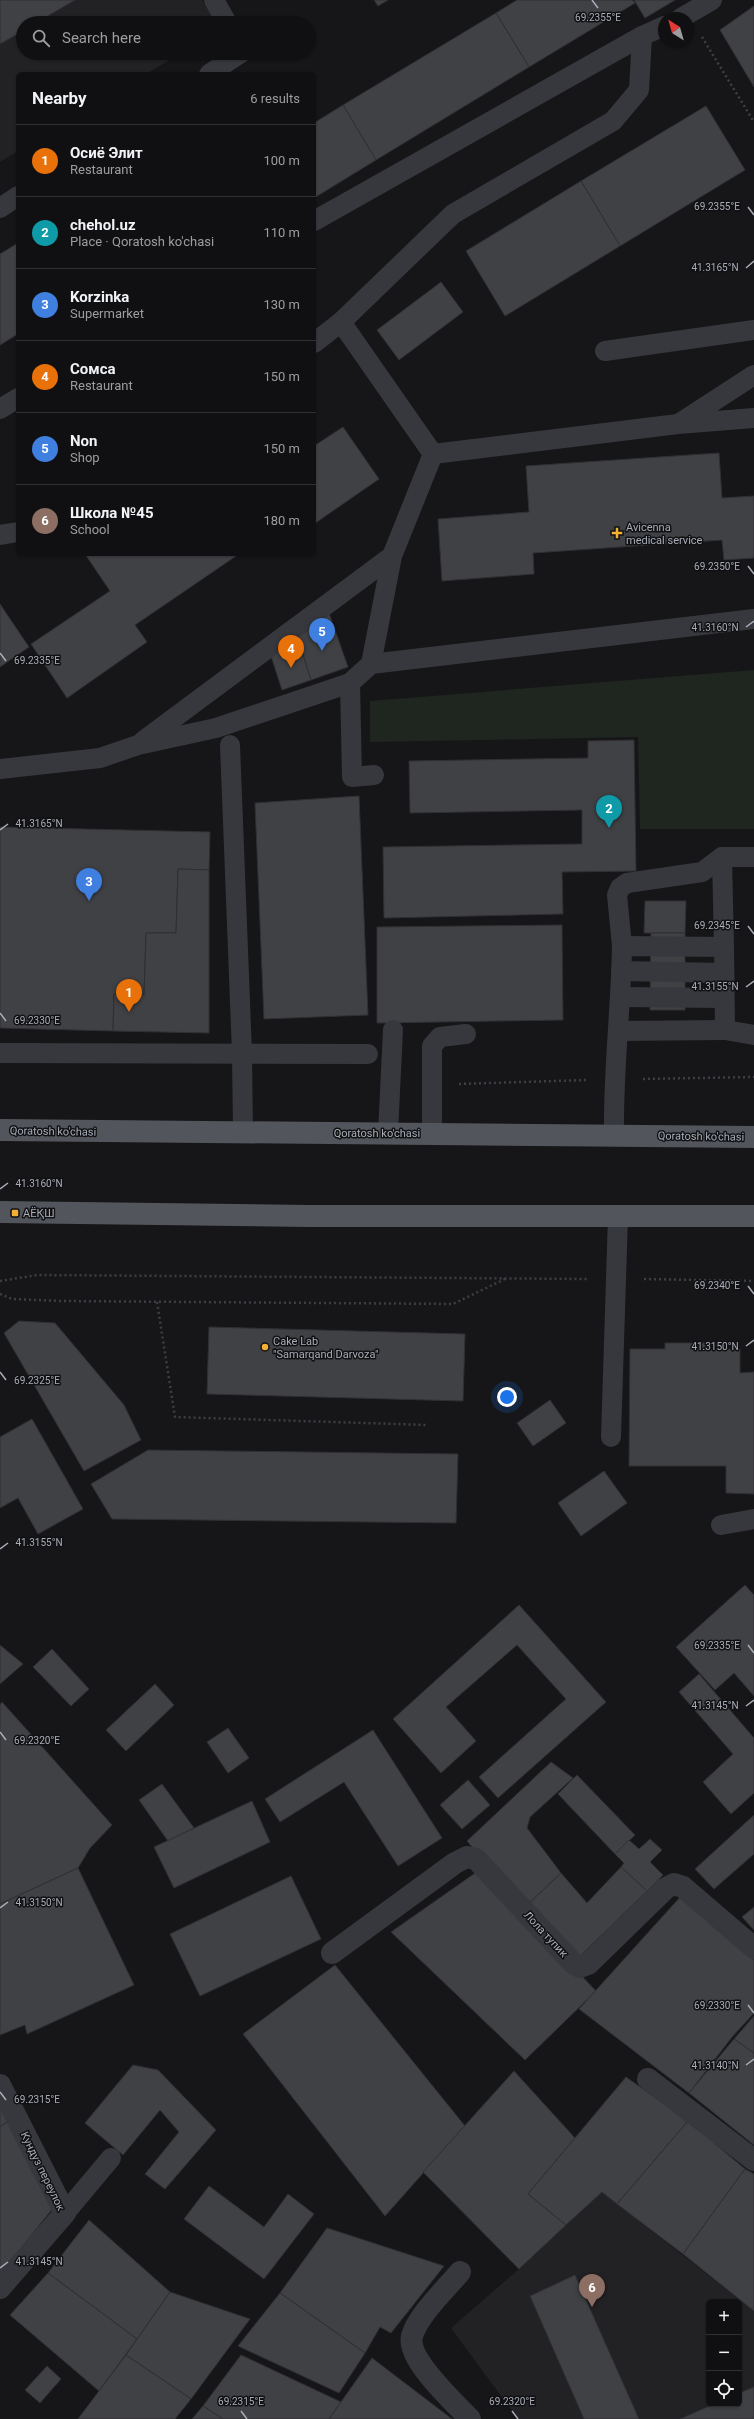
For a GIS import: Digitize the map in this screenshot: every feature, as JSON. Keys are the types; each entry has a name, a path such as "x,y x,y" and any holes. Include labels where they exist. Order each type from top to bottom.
{"main road":[{"name":"Qoratosh ko'chasi","path":"0,1130 243,1133 614,1134 754,1137"},
{"path":"0,1212 754,1216"}],"street":[{"name":"Лола тупик","path":"332,1953 455,1863 467,1857 476,1859 572,1963 580,1967 588,1964 666,1888 674,1884 683,1887 754,1948"},
{"path":"648,2078 754,2160"},
{"name":"Кундуз переулок","path":"0,2085 65,2213 0,2288"},
{"path":"460,2272 418,2324 412,2337 413,2353 433,2380 470,2419"}],"lane":[{"path":"214,0 223,16"},
{"path":"692,12 712,0"},
{"path":"316,220 642,36 658,29"},
{"path":"316,341 341,322 453,214 613,121 639,90 642,36"},
{"path":"212,72 230,60"},
{"path":"0,208 16,197"},
{"path":"341,322 433,454"},
{"path":"605,351 754,330"},
{"path":"678,424 754,375"},
{"path":"0,409 16,399"},
{"path":"433,454 678,424 754,418"},
{"path":"371,664 392,556 433,454"},
{"path":"0,535 16,532"},
{"path":"138,745 392,556"},
{"path":"0,769 100,758 138,745 216,728 350,682 371,664 754,619"},
{"path":"350,682 352,777 374,775"},
{"path":"230,745 242,1053 243,1133"},
{"path":"614,1134 614,1079 621,997 622,946 617,895 620,888 627,883 702,872 722,857 754,857"},
{"path":"722,857 724,947 723,998 725,1030"},
{"path":"622,946 724,947"},
{"path":"621,971 724,973"},
{"path":"621,997 723,998"},
{"path":"388,1133 393,1030"},
{"path":"618,1031 725,1030 754,1035"},
{"path":"432,1134 432,1046 440,1037 466,1034"},
{"path":"0,1053 368,1054"},
{"path":"611,1437 618,1216"},
{"path":"721,1525 754,1519"},
{"path":"65,2213 111,2158"}],"path":[{"path":"694,30 754,122"},
{"path":"433,1085 614,1079 754,1078"},
{"path":"0,1280 37,1275 754,1281"},
{"path":"0,1294 12,1299 157,1302 453,1304 507,1278"},
{"path":"157,1302 175,1417 427,1425"}],"shaded area":[{"path":"0,0 202,0 212,16 16,16 16,60 169,60 149,72 16,72 16,152 0,162"},
{"path":"754,670 754,829 640,829 638,737 370,742 370,701"},
{"path":"602,2192 739,2299 706,2299 706,2407 742,2407 742,2302 754,2311 754,2419 518,2419 451,2328 519,2269"}],"building":[{"path":"0,0 75,0 48,16 16,16 16,35 0,44"},
{"path":"374,0 388,0 378,6"},
{"path":"517,0 632,0 635,3 529,67 496,13"},
{"path":"634,0 675,0 645,18"},
{"path":"754,6 754,87 720,30"},
{"path":"496,13 529,67 376,160 343,105"},
{"path":"343,105 376,160 316,197 316,122"},
{"path":"706,106 745,170 620,246 581,181"},
{"path":"581,181 620,246 505,316 466,251"},
{"path":"16,244 16,335 0,345 0,254"},
{"path":"441,282 463,312 399,360 377,330"},
{"path":"343,427 379,479 316,523 316,445"},
{"path":"719,453 722,498 754,496 754,558 724,560 722,540 533,553 534,574 442,581 438,519 529,512 526,466"},
{"path":"86,556 236,556 135,625 147,642 67,698 31,644 110,591"},
{"path":"0,604 29,647 0,667"},
{"path":"329,613 348,667 311,680 297,636"},
{"path":"297,636 311,680 282,690 271,656"},
{"path":"634,740 636,871 562,872 563,914 384,918 383,847 582,844 582,810 410,813 409,761 588,758 588,741"},
{"path":"359,796 368,1015 264,1019 255,803"},
{"path":"0,827 210,832 209,870 178,869 176,933 146,933 144,995 114,994 113,1031 0,1028"},
{"path":"178,869 209,870 209,1033 113,1031 114,994 144,995 146,933 176,933"},
{"path":"645,901 686,901 685,933 644,933"},
{"path":"562,925 563,1020 377,1023 377,927"},
{"path":"651,933 685,933 685,1010 650,1010"},
{"path":"19,1321 55,1323 124,1405 141,1440 84,1471 4,1333"},
{"path":"209,1327 465,1334 463,1401 207,1394"},
{"path":"665,1343 709,1343 709,1350 740,1349 740,1373 754,1372 754,1494 726,1493 726,1466 629,1466 630,1349 665,1349"},
{"path":"550,1400 566,1423 533,1446 517,1423"},
{"path":"32,1419 83,1509 38,1534 18,1498 0,1508 0,1437"},
{"path":"148,1450 458,1454 456,1523 112,1519 91,1484"},
{"path":"604,1471 627,1503 581,1536 558,1503"},
{"path":"745,1585 754,1595 754,1696 734,1673 715,1690 676,1647"},
{"path":"519,1605 606,1702 498,1798 479,1777 566,1699 517,1645 446,1707 476,1741 441,1773 393,1719"},
{"path":"0,1645 23,1664 0,1684"},
{"path":"52,1649 89,1689 71,1706 33,1667"},
{"path":"699,1674 754,1738 754,1793 731,1814 703,1782 733,1754 679,1692"},
{"path":"155,1684 174,1705 126,1751 106,1730"},
{"path":"2,1702 112,1825 90,1848 78,1868 0,1904 0,1705"},
{"path":"228,1728 249,1758 228,1773 207,1742"},
{"path":"373,1730 442,1838 398,1866 344,1782 280,1822 265,1799"},
{"path":"551,1762 573,1778 530,1817 527,1828 561,1873 524,1908 467,1841"},
{"path":"577,1775 635,1835 615,1854 558,1794"},
{"path":"468,1780 490,1805 462,1829 440,1805"},
{"path":"162,1784 194,1828 168,1841 139,1800"},
{"path":"252,1801 270,1842 174,1888 154,1847"},
{"path":"754,1815 754,1854 714,1889 695,1869"},
{"path":"650,1839 662,1850 650,1862 663,1875 647,1891 621,1867 624,1863 615,1854 629,1840 639,1849"},
{"path":"621,1867 647,1891 575,1961 524,1908 561,1873 587,1903"},
{"path":"78,1868 134,1985 27,2034 25,2025 0,2035 0,1904"},
{"path":"481,1869 596,1991 525,2060 391,1932"},
{"path":"291,1876 321,1939 200,1996 170,1934"},
{"path":"682,1895 754,1960 754,2013 732,2037 689,2093 579,2009"},
{"path":"754,1907 754,1930 742,1917"},
{"path":"335,1965 465,2126 385,2216 243,2034"},
{"path":"754,2016 754,2053 734,2039"},
{"path":"734,2039 754,2053 754,2145 689,2093"},
{"path":"133,2065 158,2070 216,2130 165,2189 145,2174 179,2132 160,2110 123,2155 85,2123"},
{"path":"514,2071 575,2138 528,2194 566,2225 519,2269 423,2172"},
{"path":"626,2077 688,2121 617,2204 602,2192 566,2225 528,2194"},
{"path":"0,2097 12,2118 0,2127"},
{"path":"12,2118 58,2202 0,2274 0,2127"},
{"path":"688,2121 745,2169 683,2254 617,2204"},
{"path":"745,2169 754,2174 754,2311 742,2301 742,2299 739,2299 683,2254"},
{"path":"209,2186 264,2227 288,2194 314,2214 264,2279 184,2219"},
{"path":"89,2220 170,2292 137,2339 48,2273"},
{"path":"327,2228 444,2266 391,2333 380,2327 365,2353 280,2293"},
{"path":"48,2273 137,2339 99,2391 10,2315"},
{"path":"575,2275 639,2419 584,2419 530,2296"},
{"path":"170,2292 250,2319 191,2399 126,2355"},
{"path":"280,2293 365,2353 339,2393 238,2346"},
{"path":"126,2355 191,2399 175,2419 78,2419"},
{"path":"241,2355 341,2402 329,2419 223,2419 203,2406"},
{"path":"372,2358 452,2419 329,2419"},
{"path":"47,2366 61,2379 40,2403 25,2390"},
{"path":"754,2387 754,2419 680,2419 707,2407 742,2407 742,2392"},
{"path":"203,2406 223,2419 192,2419"}],"place":[{"name":"Avicenna medical service","path":"617,533"},
{"name":"Non","path":"322,651"},
{"name":"Сомса","path":"291,668"},
{"name":"chehol.uz","path":"609,828"},
{"name":"Korzinka","path":"89,901"},
{"name":"Осиё Элит","path":"129,1012"},
{"name":"АЁҚШ","path":"15,1213"},
{"name":"Cake Lab \"Samarqand Darvoza\"","path":"265,1347"},
{"name":"Школа №45","path":"592,2307"}]}
